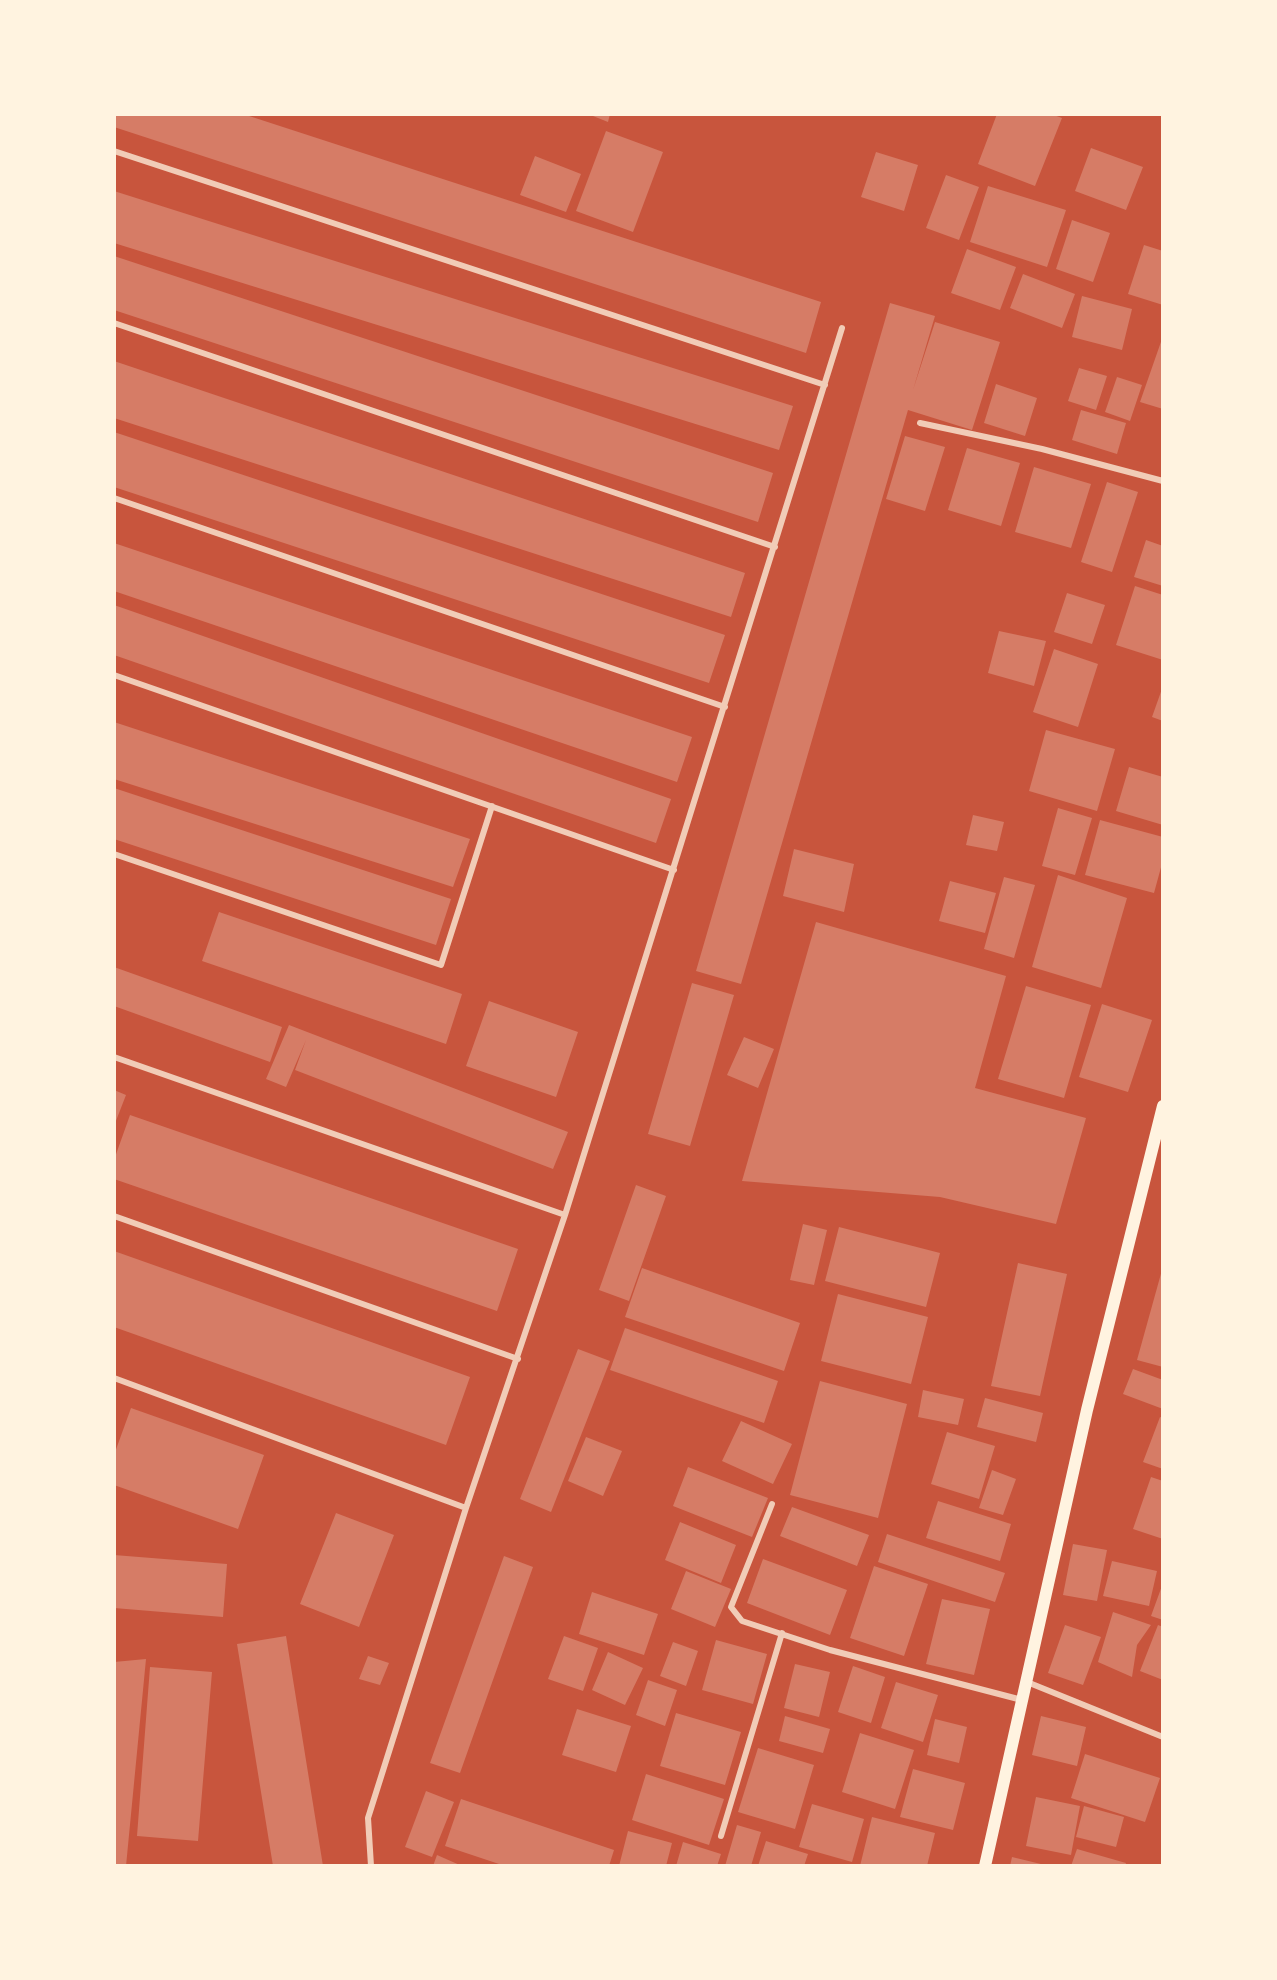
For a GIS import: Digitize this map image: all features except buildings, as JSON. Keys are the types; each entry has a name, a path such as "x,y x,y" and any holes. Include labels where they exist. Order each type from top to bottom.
{"main road":[{"path":"985,1866 1087,1410 1160,1131 1163,1106"}],"street":[{"path":"114,151 825,385"},
{"path":"114,323 775,547"},
{"path":"371,1866 368,1818 466,1508 565,1215 842,328"},
{"path":"920,423 1042,449 1163,481"},
{"path":"114,498 725,707"},
{"path":"114,675 674,870"},
{"path":"114,854 441,965 492,806"},
{"path":"114,1057 565,1215"},
{"path":"114,1216 518,1359"},
{"path":"114,1378 466,1508"},
{"path":"772,1504 731,1607 742,1621 830,1650 1023,1700"},
{"path":"721,1836 782,1634"},
{"path":"1027,1682 1163,1737"}]}
